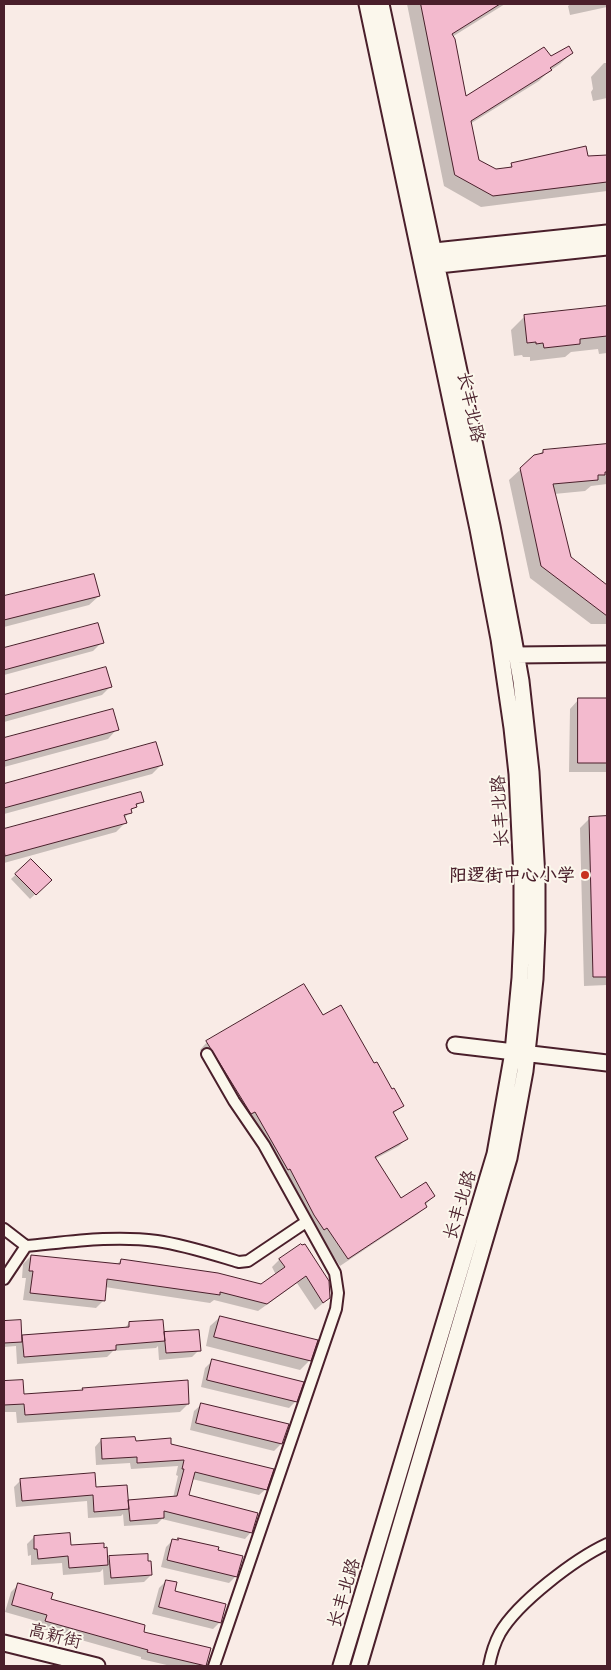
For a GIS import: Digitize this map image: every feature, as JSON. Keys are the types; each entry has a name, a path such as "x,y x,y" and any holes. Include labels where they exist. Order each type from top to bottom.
{"street":[{"name":"长丰北路","path":"341,1666 495,1154 520,1048 535,969 537,931 531,772 516,655 492,526 367,4"},
{"name":"长丰北路","path":"359,1666 509,1158 518,1114 520,1048 522,878 520,817 512,728 499,639 382,4"},
{"path":"428,259 607,233"},
{"path":"428,259 607,247"},
{"path":"516,655 607,654"},
{"path":"456,1041 520,1048 607,1053"},
{"path":"520,1048 607,1063"},
{"path":"207,1054 234,1101 264,1145 336,1273 338,1293 336,1309 214,1666"},
{"path":"4,1229 26,1246 100,1240 139,1240 175,1244 240,1262 248,1261 306,1222"},
{"path":"4,1279 26,1246"},
{"path":"489,1666 495,1644 501,1632 516,1612 563,1572 596,1549 607,1544"},
{"name":"高新街","path":"4,1643 97,1666"}],"building":[{"path":"421,4 500,4 452,34 455,39 466,96 544,47 551,56 569,46 573,53 550,68 552,70 471,121 479,160 496,169 512,167 511,163 586,146 588,156 607,155 607,182 493,196 455,175"},
{"path":"607,306 607,336 580,339 580,344 544,348 543,343 527,343 524,315"},
{"path":"607,444 607,472 605,472 605,475 598,475 598,480 553,484 571,557 607,585 607,616 541,566 520,468 534,455 543,453 543,450"},
{"path":"94,574 100,596 4,620 4,596"},
{"path":"98,623 104,643 4,670 4,648"},
{"path":"106,667 112,687 4,716 4,695"},
{"path":"578,698 607,698 607,763 578,763"},
{"path":"113,709 119,730 4,761 4,738"},
{"path":"156,742 163,765 4,808 4,784"},
{"path":"141,792 144,802 136,804 137,807 131,809 132,813 124,815 127,823 5,856 4,829"},
{"path":"607,816 607,977 593,977 589,817"},
{"path":"31,859 52,880 36,895 15,874"},
{"path":"304,984 323,1015 341,1005 374,1063 377,1062 404,1106 393,1112 408,1139 375,1157 401,1198 426,1182 435,1196 425,1203 427,1207 348,1259 327,1228 324,1230 314,1215 290,1169 288,1170 255,1112 251,1114 206,1041"},
{"path":"301,1244 305,1244 329,1281 330,1298 323,1303 306,1276 267,1304 220,1292 220,1295 107,1279 105,1301 30,1293 33,1271 29,1271 31,1255 120,1264 121,1259 218,1273 261,1284 285,1267 279,1259"},
{"path":"220,1316 318,1340 311,1361 214,1337"},
{"path":"21,1320 22,1342 4,1343 4,1321"},
{"path":"163,1320 165,1341 116,1345 116,1350 24,1357 22,1335 129,1327 129,1322"},
{"path":"199,1330 201,1351 166,1353 164,1332"},
{"path":"212,1359 304,1382 297,1402 207,1380"},
{"path":"23,1380 24,1394 188,1380 189,1404 25,1415 24,1404 4,1405 4,1381"},
{"path":"201,1403 289,1424 282,1444 196,1423"},
{"path":"135,1437 136,1441 171,1438 171,1444 274,1469 267,1490 195,1472 189,1495 258,1513 252,1533 164,1511 164,1518 130,1521 128,1500 177,1496 184,1469 182,1469 184,1460 137,1463 137,1457 102,1459 101,1439"},
{"path":"95,1473 96,1487 127,1485 129,1509 94,1512 93,1495 22,1501 20,1479"},
{"path":"70,1533 71,1545 104,1543 104,1548 107,1547 108,1565 69,1568 68,1556 38,1559 37,1549 34,1549 34,1536"},
{"path":"178,1538 219,1547 218,1550 243,1556 237,1577 167,1560 172,1539 178,1540"},
{"path":"148,1554 148,1561 151,1561 152,1575 111,1578 109,1556"},
{"path":"166,1580 177,1582 175,1591 226,1604 221,1623 159,1607"},
{"path":"18,1583 53,1593 51,1599 145,1625 144,1632 211,1648 206,1666 147,1652 148,1650 45,1621 47,1615 12,1605"}],"place":[{"name":"阳逻街中心小学","path":"585,875"}]}
